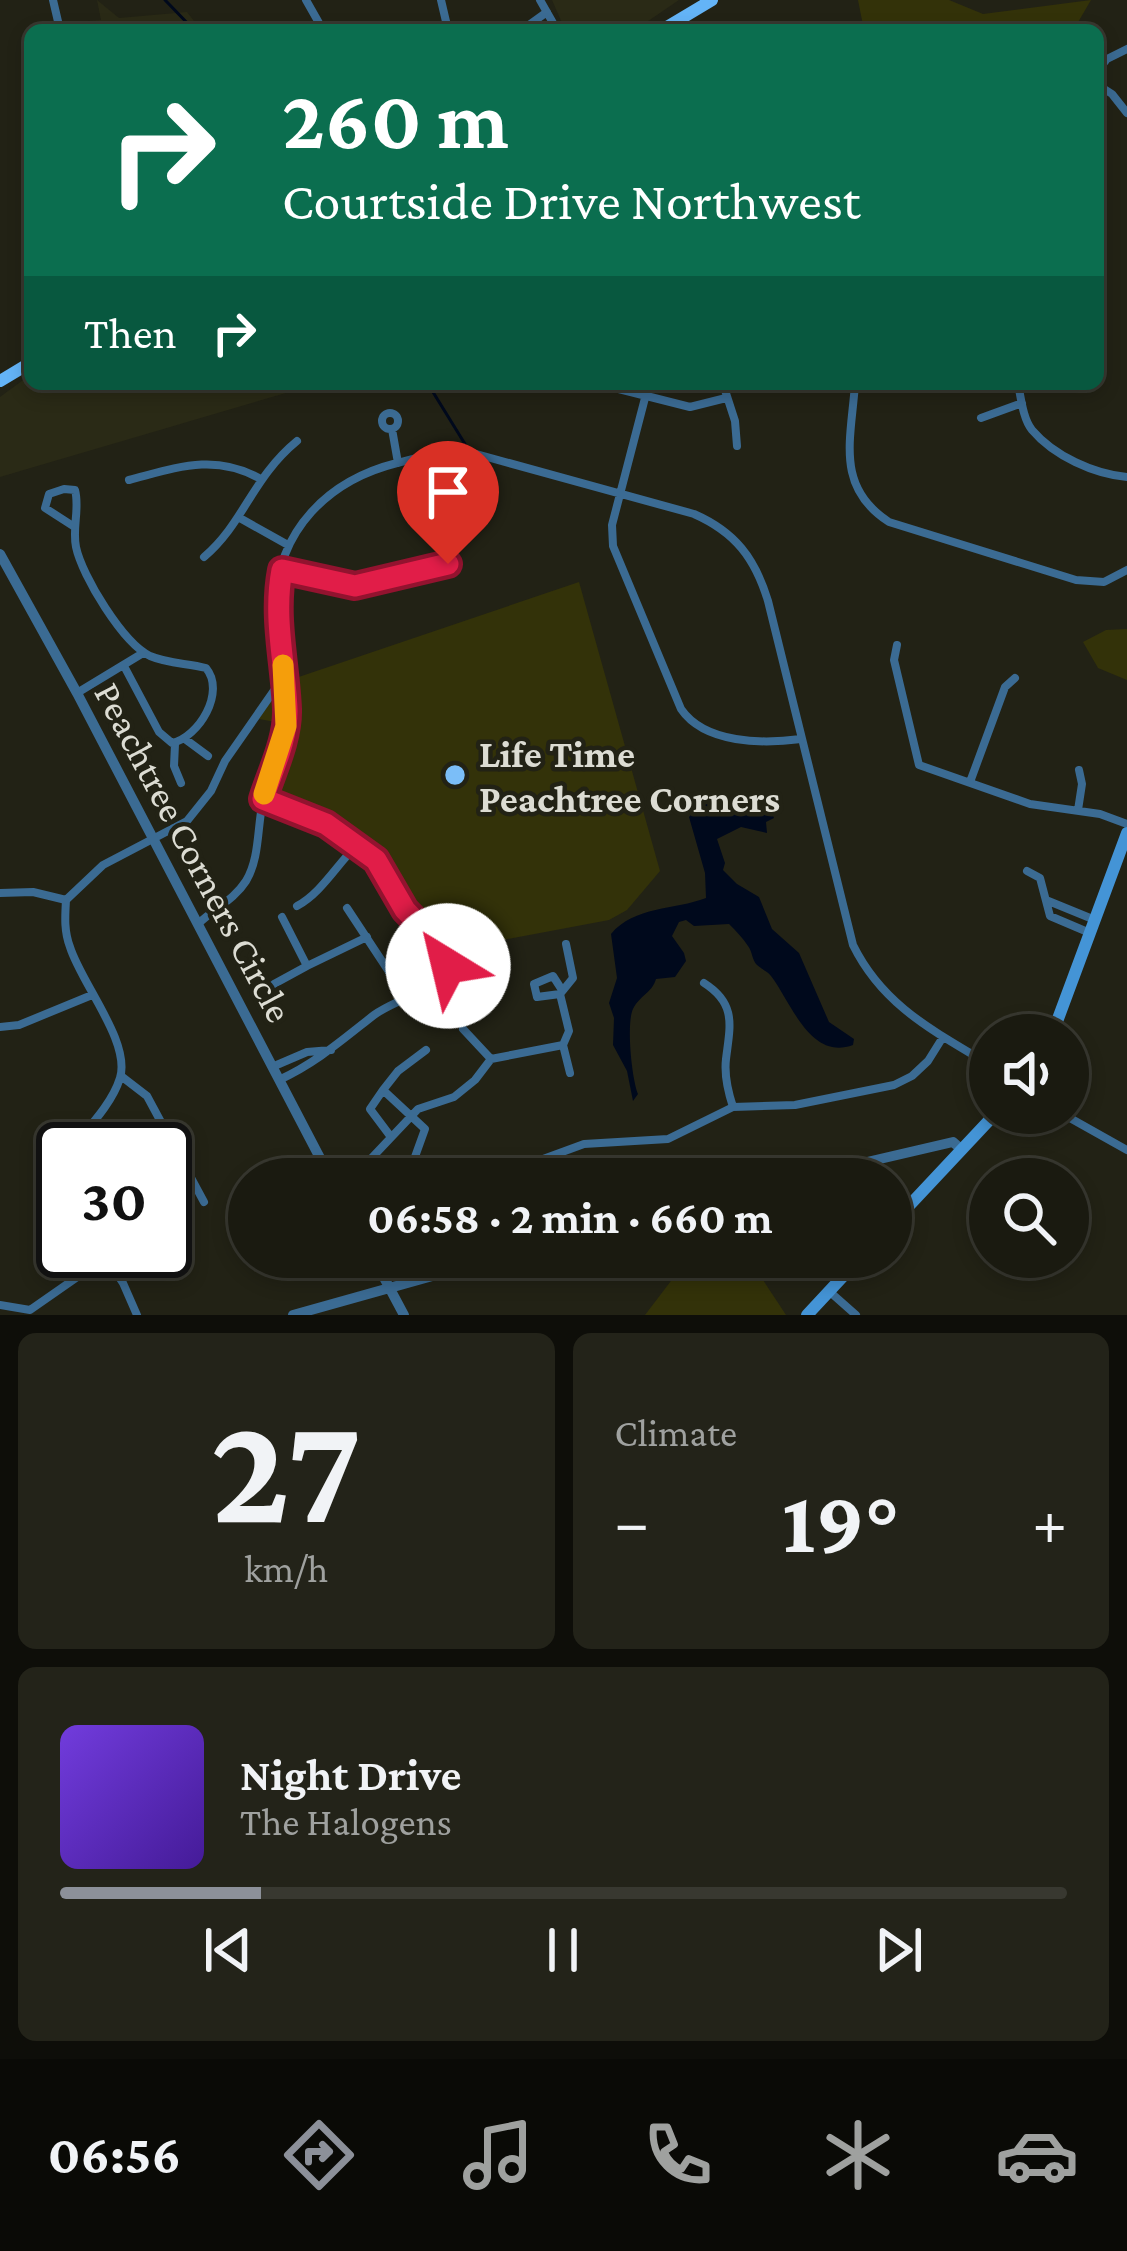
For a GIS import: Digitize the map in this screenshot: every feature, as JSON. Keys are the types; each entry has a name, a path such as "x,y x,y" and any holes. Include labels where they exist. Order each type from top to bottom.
{"main road":[{"path":"672,24 712,0"},
{"path":"1060,1014 1127,828"},
{"path":"912,1203 977,1134"},
{"path":"807,1315 841,1278"}],"street":[{"path":"540,0 553,24"},
{"path":"539,24 547,12"},
{"path":"1104,89 1127,113"},
{"path":"619,390 690,407 726,398"},
{"path":"724,390 737,446"},
{"path":"855,390 852,476 867,508 889,522 1076,580 1104,582 1127,570"},
{"path":"1019,390 1029,428 1049,444 1092,470 1127,476"},
{"path":"645,398 612,525 618,563 690,722 701,730 734,737 775,742 801,739"},
{"path":"981,418 1022,403"},
{"path":"392,430 398,463"},
{"path":"204,557 238,517 259,478 297,441"},
{"path":"198,923 247,880 263,799 286,726 276,602 288,545 312,508 364,471 441,452 469,452 714,523 748,553 760,573 853,945 890,1000 969,1052"},
{"path":"129,480 207,462 231,465 259,478"},
{"path":"73,526 45,508 49,494 75,490 73,526 82,566 111,616 143,653 169,663 206,668 213,676 213,700 180,741 174,766 182,783"},
{"path":"238,517 288,545"},
{"name":"Peachtree Corners Circle","path":"0,554 322,1158"},
{"path":"282,570 355,586 448,564"},
{"path":"897,645 894,659 919,765 1030,803 1078,810 1127,828"},
{"path":"77,693 143,653"},
{"path":"124,666 159,732 208,756"},
{"path":"92,1122 121,1076 118,1043 70,949 64,926 66,901 104,866 187,821 283,678"},
{"path":"970,782 1005,687 1015,678"},
{"path":"1078,810 1079,770"},
{"path":"263,799 326,824 376,860 405,910 442,948 448,966 407,999 378,1012 332,1049 279,1080"},
{"path":"297,906 314,896 356,846"},
{"path":"1028,871 1040,878 1046,900 1094,927"},
{"path":"0,893 33,892 66,901"},
{"path":"347,908 407,999"},
{"path":"282,917 308,966"},
{"path":"274,984 367,937"},
{"path":"566,944 573,978 561,992 569,1031 563,1045 570,1073"},
{"path":"704,983 718,992 731,1013 725,1074 733,1107"},
{"path":"0,1027 19,1025 92,995"},
{"path":"463,1029 491,1058"},
{"path":"546,1158 584,1144 668,1139 733,1107 795,1105 894,1085 928,1061 944,1037"},
{"path":"371,1158 412,1114 454,1097 491,1058 563,1045"},
{"path":"272,1066 307,1052 332,1049"},
{"path":"391,1137 370,1109 398,1071 426,1050"},
{"path":"121,1076 147,1096 204,1202"},
{"path":"383,1090 425,1129 413,1158"},
{"path":"1089,1129 1127,1150"},
{"path":"884,1158 953,1142 962,1150"},
{"path":"0,1305 29,1310 72,1278"},
{"path":"117,1278 136,1315"},
{"path":"384,1278 404,1315"},
{"path":"293,1315 427,1278"},
{"path":"829,1291 856,1315"}],"shaded area":[{"path":"97,0 119,18 187,12 196,24 63,23 101,20"},
{"path":"552,0 679,0 644,24 562,24"},
{"path":"858,0 949,0 983,14 1091,0 1077,24 863,24"},
{"path":"24,379 24,390 296,390 0,477 0,397"},
{"name":"Life Time Peachtree Corners","path":"579,582 660,871 627,910 609,920 449,950 378,864 332,828 273,807 281,723 259,719 281,683"},
{"path":"1127,629 1127,680 1098,668 1083,642 1106,630"},
{"path":"673,1278 762,1278 786,1315 645,1315"}],"water":[{"path":"719,799 743,801 753,814 772,813 774,818 766,822 767,833 741,827 717,839 723,870 759,897 772,929 799,953 829,1022 854,1039 853,1045 838,1048 813,1037 729,924 694,926 686,920 679,922 672,936 686,961 675,977 656,979 633,1009 631,1052 638,1094 633,1101 627,1071 613,1045 609,1003 617,978 611,934 643,913 706,898 705,873 689,817 701,804"}],"waterway":[{"path":"165,0 188,24"},
{"path":"432,390 465,444"}],"slow traffic":[{"path":"264,794 286,726 283,665"}],"place":[{"name":"Life Time Peachtree Corners","path":"455,775"}],"route":[{"path":"448,564 355,586 282,570 276,602 286,726 263,799 326,824 376,860 405,910 442,948 448,966"}]}
